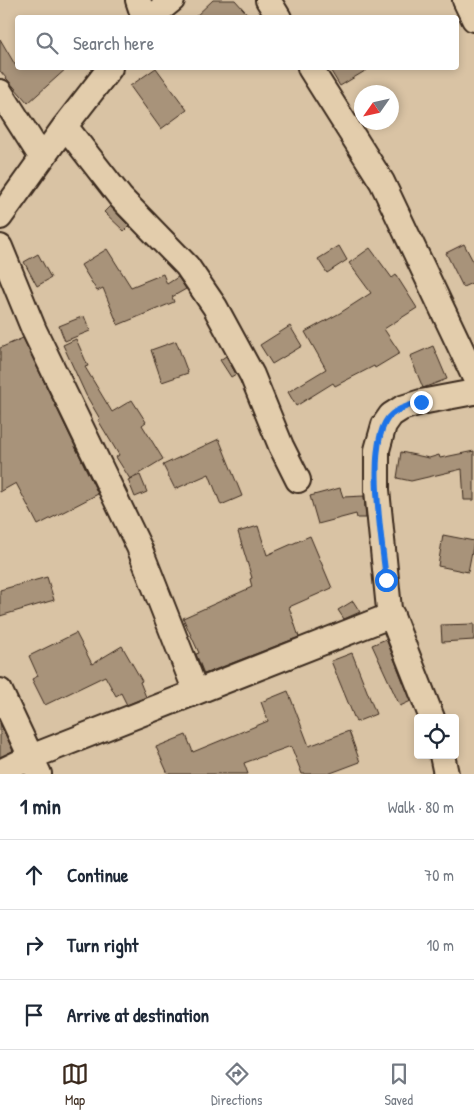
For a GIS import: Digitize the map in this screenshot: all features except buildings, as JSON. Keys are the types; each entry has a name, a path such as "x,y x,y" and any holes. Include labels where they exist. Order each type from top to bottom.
{"street":[{"path":"138,0 143,15"},
{"path":"154,15 172,0"},
{"path":"268,0 277,15"},
{"path":"465,0 474,19"},
{"path":"0,217 65,126 108,70"},
{"path":"311,70 382,182 474,376"},
{"path":"0,92 42,158"},
{"path":"65,126 120,198 187,266 215,307 252,375 281,446 298,480"},
{"path":"0,247 34,330 138,547 196,692"},
{"path":"430,714 389,609 377,490 377,450 384,425 391,414 421,402 474,392"},
{"path":"0,772 35,766 196,692 392,615"},
{"path":"0,691 35,766"},
{"path":"443,759 446,774"}],"route":[{"path":"386,580 377,490 377,450 384,425 391,414 421,402"}]}
